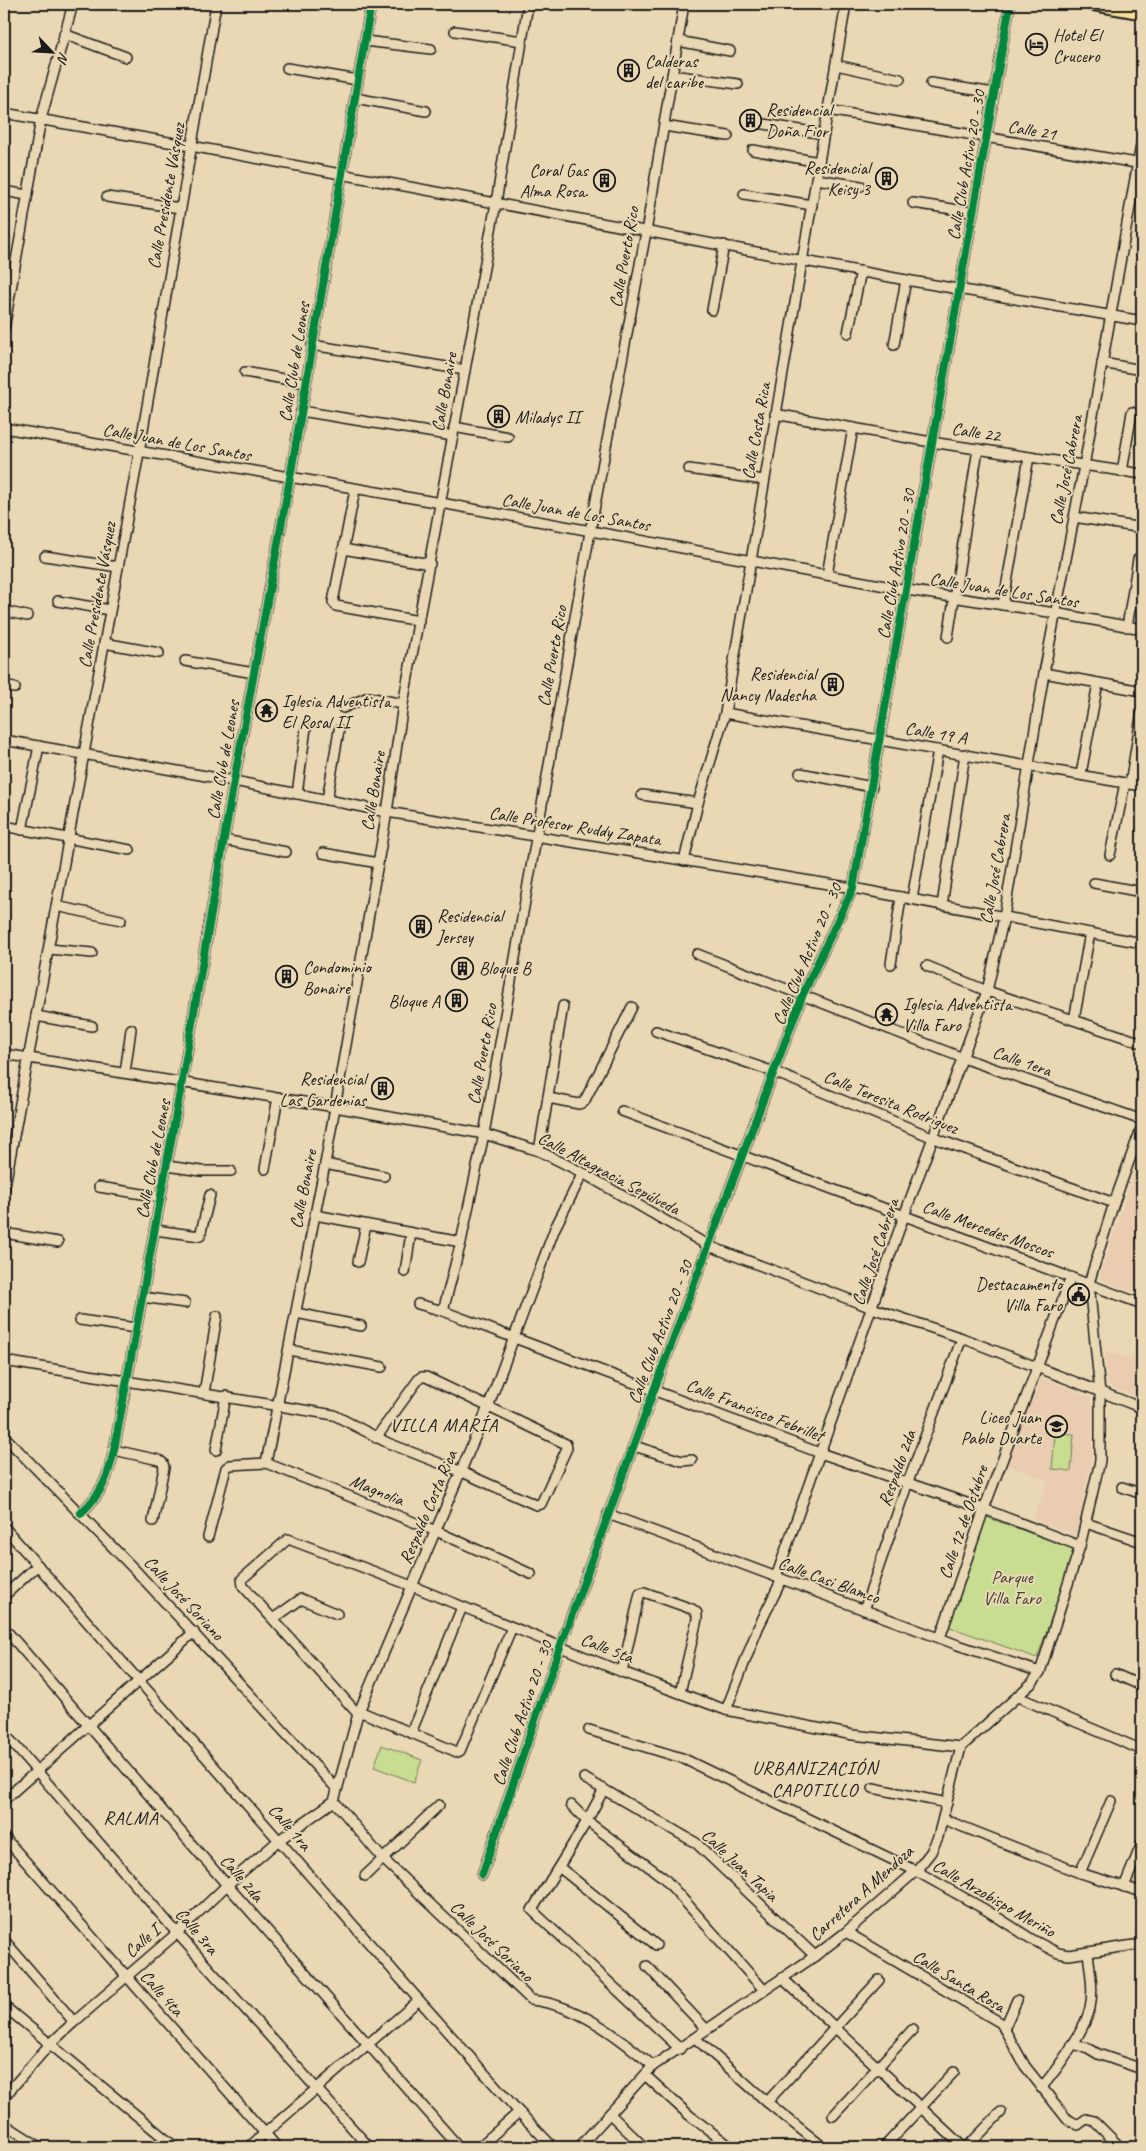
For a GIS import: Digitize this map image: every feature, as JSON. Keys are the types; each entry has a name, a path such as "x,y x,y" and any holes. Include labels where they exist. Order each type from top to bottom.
{"main road":[{"path":"1091,4 1142,13"}],"street":[{"path":"4,329 6,302 41,119 73,4"},
{"name":"Calle Presidente Vásquez","path":"4,1191 139,453 216,4"},
{"name":"Calle Club de Leones","path":"81,1513 102,1490 109,1472 114,1450 290,478 371,4"},
{"name":"Calle Bonaire","path":"266,1463 290,1350 325,1164 387,812 403,704 496,203 528,4"},
{"name":"Calle Puerto Rico","path":"443,1311 461,1242 484,1134 538,836 590,532 646,232 684,4"},
{"name":"Calle Costa Rica","path":"684,861 698,803 725,713 846,4"},
{"name":"Calle Club Activo 20 - 30","path":"482,1875 560,1647 654,1390 744,1156 803,994 853,888 881,740 931,442 1010,4"},
{"path":"456,30 522,41"},
{"path":"64,34 126,57"},
{"path":"365,41 431,49"},
{"path":"678,41 730,51"},
{"path":"836,65 900,79"},
{"path":"287,68 358,80"},
{"path":"672,76 738,84"},
{"path":"931,83 994,93"},
{"path":"355,98 426,111"},
{"name":"Calle 21","path":"828,110 1140,164"},
{"path":"4,113 1142,322"},
{"path":"758,123 824,134"},
{"path":"664,126 728,136"},
{"name":"Calle José Cabrera","path":"726,1710 779,1578 820,1452 987,991 1004,917 1044,673 1140,164 1142,139"},
{"path":"753,150 819,162"},
{"path":"816,179 860,186"},
{"path":"4,191 27,195"},
{"path":"744,194 812,205"},
{"path":"108,197 180,208"},
{"path":"913,203 972,212"},
{"path":"712,310 724,246"},
{"path":"848,333 860,271"},
{"path":"894,345 906,280"},
{"path":"312,346 465,370"},
{"path":"1102,363 1142,370"},
{"path":"245,372 306,383"},
{"path":"301,411 508,437"},
{"path":"1122,472 1132,412"},
{"name":"Calle 22","path":"775,414 931,442 1142,474"},
{"name":"Calle Juan de Los Santos","path":"4,428 139,453 440,503 751,562 907,590 1055,613 1142,630"},
{"path":"827,575 853,428"},
{"path":"948,637 978,449"},
{"path":"1003,605 1029,457"},
{"path":"689,469 764,480"},
{"path":"355,490 333,602 334,605 419,621"},
{"path":"1074,517 1136,527"},
{"path":"343,549 430,564"},
{"path":"45,556 118,568"},
{"path":"1128,627 1138,559"},
{"path":"58,601 110,610"},
{"path":"4,611 27,616"},
{"path":"104,643 159,653"},
{"path":"185,661 254,674"},
{"path":"1044,673 1142,691"},
{"path":"1081,774 1098,683"},
{"path":"4,686 15,688"},
{"path":"343,708 368,697 403,704"},
{"path":"1110,855 1142,711"},
{"name":"Calle 19 A","path":"725,713 1142,786"},
{"path":"297,794 306,728"},
{"path":"327,800 339,730"},
{"name":"Calle Profesor Ruddy Zapata","path":"4,740 234,781 387,812 853,888 1142,943"},
{"path":"22,830 38,746"},
{"path":"912,899 938,750"},
{"path":"942,905 965,754"},
{"path":"800,773 872,787"},
{"path":"642,795 698,803"},
{"path":"4,826 130,850"},
{"path":"224,840 286,852"},
{"path":"323,852 378,863"},
{"path":"1094,883 1142,892"},
{"path":"892,964 901,897"},
{"path":"56,906 121,920"},
{"path":"1074,1020 1090,933"},
{"path":"49,949 92,953"},
{"name":"Calle 1era","path":"697,954 963,1058 1142,1120"},
{"path":"927,966 987,991 1142,1043"},
{"path":"539,1151 564,1006"},
{"path":"548,1098 579,1104 584,1102 632,1007"},
{"path":"36,1016 92,1026"},
{"path":"125,1073 131,1029"},
{"name":"Calle Teresita Rodriguez","path":"656,1031 774,1072 934,1138 1114,1203"},
{"name":"Calle Altagracia Sepúlveda","path":"4,1054 28,1060 182,1081 484,1134 539,1151 583,1173 709,1246 872,1308 962,1338 1142,1408"},
{"path":"265,1169 278,1097"},
{"name":"Calle Mercedes Moscos","path":"622,1111 1142,1304"},
{"path":"961,1747 1018,1697 1040,1672 1080,1546 1100,1461 1100,1393 1089,1283 1114,1203 1141,1132"},
{"path":"325,1164 384,1176"},
{"path":"166,1166 201,1171 231,1171"},
{"name":"Respaldo Costa Rica","path":"334,1801 336,1788 359,1712 462,1472 515,1338 555,1228 583,1173"},
{"path":"99,1186 161,1197"},
{"path":"155,1230 200,1236 210,1195"},
{"path":"315,1214 461,1242"},
{"path":"358,1262 366,1225"},
{"path":"4,1233 58,1242"},
{"path":"405,1272 411,1233"},
{"name":"Calle 12 de Octubre","path":"940,1638 984,1509 1071,1277"},
{"path":"142,1296 185,1303"},
{"name":"Calle Francisco Febrillet","path":"418,1304 443,1311 820,1452 984,1509 1080,1546"},
{"path":"296,1313 361,1326"},
{"path":"204,1392 217,1316"},
{"path":"80,1320 136,1328"},
{"name":"Respaldo 2da","path":"864,1610 908,1482 962,1338"},
{"path":"290,1350 382,1367"},
{"path":"4,1361 204,1392 334,1415 343,1418 376,1438 462,1472 539,1506 567,1445 426,1377 421,1377 376,1438"},
{"path":"216,1450 226,1396"},
{"name":"Calle José Soriano","path":"4,1436 81,1513 194,1632 336,1788"},
{"path":"634,1446 682,1460 692,1460"},
{"path":"114,1450 159,1460 163,1463 164,1468 153,1521"},
{"path":"208,1537 226,1468 230,1465 266,1463"},
{"name":"Magnolia","path":"266,1463 436,1531 531,1574"},
{"path":"1122,1487 1142,1494"},
{"name":"Calle Casi Blamco","path":"608,1514 940,1638 1040,1672"},
{"path":"1086,1523 1142,1542"},
{"name":"Calle 1ra","path":"4,1527 419,2000 519,2112 553,2147"},
{"name":"Calle 5ta","path":"273,1619 242,1582 242,1579 288,1539 412,1586 622,1672 726,1710 853,1735 961,1747"},
{"path":"4,1596 38,1565"},
{"path":"622,1672 640,1593 644,1592 692,1609 697,1613 680,1693"},
{"path":"337,1614 301,1599 273,1619 359,1712 457,1752 460,1751 512,1627"},
{"path":"411,1733 462,1607"},
{"name":"Calle 2da","path":"4,1628 367,2045 459,2147"},
{"path":"4,1800 194,1632"},
{"path":"1115,1674 1142,1686"},
{"path":"1018,1697 1142,1750"},
{"name":"Calle Arzobispo Meriño","path":"589,1730 682,1758 916,1871 1048,1948 1070,1955 1134,1945 1142,1946"},
{"name":"Calle 3ra","path":"4,1733 176,1933 369,2147"},
{"name":"Carretera A Mendoza","path":"579,2147 653,2066 814,1956 846,1932 916,1871 931,1852 943,1819 961,1747"},
{"name":"Calle Juan Tapia","path":"584,1778 696,1843 814,1956"},
{"path":"873,1788 947,1802"},
{"path":"604,1789 587,1821 532,1910 680,2049"},
{"name":"Calle José Soriano","path":"334,1801 382,1858 531,2000 561,2005 571,2010 611,2033 653,2066"},
{"name":"Calle I","path":"4,2097 49,2045 74,2022 279,1840 334,1801"},
{"path":"1080,1873 1111,1801"},
{"path":"365,1876 439,1805"},
{"path":"571,1805 587,1821 664,1878 764,1990"},
{"path":"943,1819 1080,1873 1142,1892"},
{"name":"Calle 4ta","path":"4,1837 277,2147"},
{"path":"1124,1887 1142,1843"},
{"path":"559,1867 656,1945"},
{"name":"Calle Santa Rosa","path":"846,1932 1001,2023 1025,2066 1067,2120 1078,2124 1086,2119 1094,2121 1120,2147"},
{"path":"4,1940 74,2022"},
{"path":"1041,2088 1058,2068 1090,2009 1092,1984 1088,1953"},
{"path":"648,1966 706,2029"},
{"path":"782,1978 962,2147"},
{"path":"767,2102 879,1980"},
{"path":"249,2147 419,2000"},
{"path":"1004,2029 1017,2000"},
{"path":"4,2006 175,2147"},
{"path":"833,2116 913,2030"},
{"path":"695,2038 767,2102 823,2147"},
{"path":"1072,2044 1088,2048 1098,2054 1142,2069"},
{"path":"884,2147 954,2072"},
{"path":"644,2075 689,2115 731,2147"},
{"path":"479,2147 519,2112"},
{"path":"967,2147 1001,2112"},
{"path":"610,2114 644,2147"},
{"path":"4,2124 40,2147"}],"shaded area":[{"path":"1137,1165 1142,1167 1142,1295 1103,1280 1100,1275"},
{"path":"1105,1351 1142,1362 1142,1374 1135,1395 1113,1388 1107,1383"},
{"name":"Liceo Juan Pablo Duarte","path":"1041,1377 1092,1398 1092,1456 1076,1533 1072,1534 1033,1519 1048,1481 1006,1464"}],"green space":[{"path":"1055,1433 1074,1434 1071,1471 1052,1469"},
{"name":"Parque Villa Faro","path":"986,1517 1076,1549 1037,1658 947,1626"},
{"path":"382,1745 422,1760 414,1782 374,1767"}],"cycle path":[{"path":"81,1513 94,1499 103,1485 114,1450 290,478 371,4"},
{"path":"482,1875 560,1647 654,1390 803,994 853,888 1010,4"}],"place":[{"name":"Hotel El Crucero","path":"1037,45"},
{"name":"Calderas del caribe","path":"629,71"},
{"name":"Residencial Doña Fior","path":"750,120"},
{"name":"Residencial Keisy 3","path":"886,178"},
{"name":"Coral Gas Alma Rosa.","path":"604,180"},
{"name":"Miladys II","path":"499,417"},
{"name":"Residencial Nancy Nadesha","path":"832,684"},
{"name":"Iglesia Adventista El Rosal II","path":"266,711"},
{"name":"Residencial Jersey","path":"421,926"},
{"name":"Bloque B","path":"463,968"},
{"name":"Condominio Bonaire","path":"287,977"},
{"name":"Bloque A","path":"456,1001"},
{"name":"Iglesia Adventista Villa Faro","path":"887,1014"},
{"name":"Residencial Las Gardenias","path":"382,1089"},
{"name":"Destacamento Villa Faro","path":"1078,1294"},
{"name":"Liceo Juan Pablo Duarte","path":"1057,1427"}],"district":[{"name":"VILLA MARÍA","path":"444,1425"},
{"name":"URBANIZACIÓN CAPOTILLO","path":"815,1779"},
{"name":"RALMA","path":"131,1818"}]}
